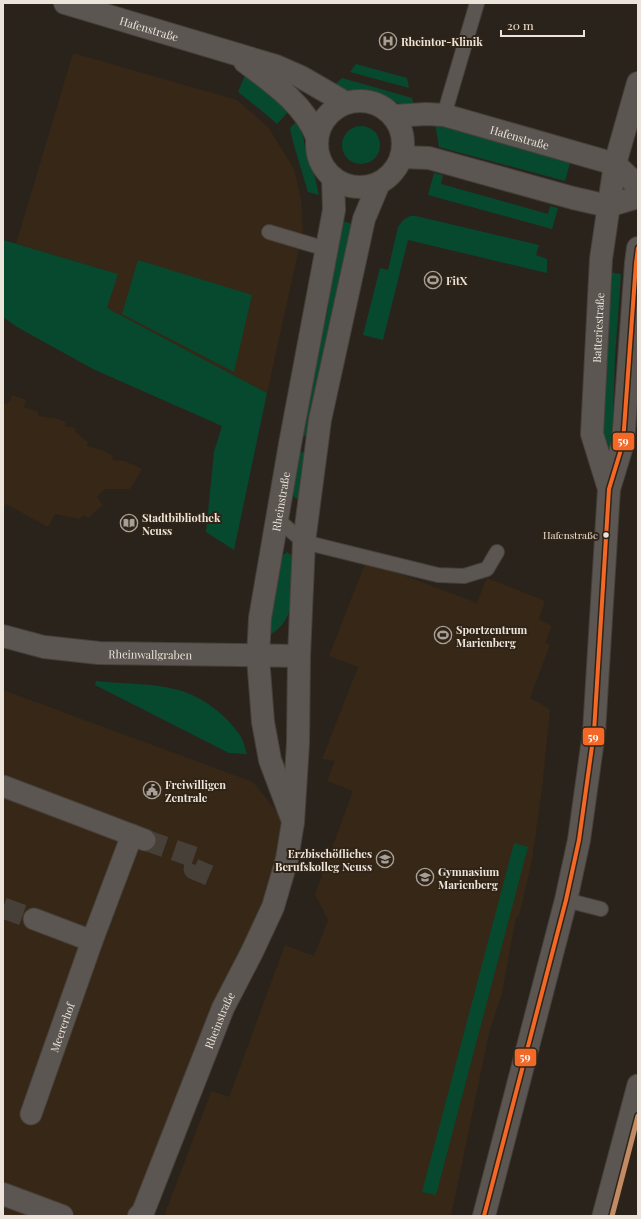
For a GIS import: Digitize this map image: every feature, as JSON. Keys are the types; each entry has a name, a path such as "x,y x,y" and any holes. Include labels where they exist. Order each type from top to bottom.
{"street":[{"name":"Hafenstraße","path":"80,5 233,52 282,69 301,77 346,103"},
{"name":"Hafenstraße","path":"233,52 288,96 312,124 318,137"},
{"name":"Batteriestraße","path":"609,489 592,434 601,259 615,164 638,83"},
{"path":"346,103 359,101 371,103 383,108 393,116"},
{"name":"Hafenstraße","path":"346,103 336,108 327,116 320,126 317,149 325,170 333,178 343,184 355,187 367,187 379,183 389,177 396,168 401,157 403,143 400,128 393,116 426,114 444,115 615,164 638,186"},
{"path":"401,157 430,158 573,198 608,206 638,197"},
{"name":"Rheinstraße","path":"293,822 270,760 264,722 258,657 260,618 290,444 334,210 333,178"},
{"name":"Rheinstraße","path":"139,1216 143,1212 223,1008 273,907 288,859 293,822 298,744 299,656 304,542 320,420 364,219 379,183"},
{"name":"Batteriestraße","path":"484,1216 566,900 579,840 594,732 609,489 624,443 638,248"},
{"name":"Rheinwallgraben","path":"3,636 44,647 99,653 258,657 299,656"},
{"name":"Meererhof","path":"3,786 138,837 92,941 31,1114"},
{"path":"34,919 92,941"},
{"path":"603,1216 638,1085"},
{"path":"3,1194 62,1216"}],"lane":[{"path":"444,115 477,3"},
{"path":"269,232 326,249"},
{"path":"278,520 304,542 438,575 464,576 487,570 497,552"},
{"path":"566,900 601,909"}],"shaded area":[{"path":"73,53 237,100 268,127 294,169 301,199 303,230 267,393 106,308 117,274 16,244"},
{"path":"12,395 26,400 24,407 38,412 38,416 52,417 66,422 65,426 75,428 75,432 88,442 87,446 101,449 113,456 112,460 125,461 142,469 130,489 105,489 97,497 103,505 88,518 83,515 80,519 55,514 48,527 6,504 3,509 3,403 6,404 10,401"},
{"name":"Gymnasium Marienberg","path":"366,561 477,603 487,578 545,601 539,619 552,626 545,643 550,645 530,698 550,709 542,789 532,860 519,916 516,917 502,993 489,1033 451,1216 164,1216 211,1092 212,1091 229,1097 285,945 314,956 328,920 315,894 353,791 327,781 335,761 322,759 358,667 329,656"},
{"path":"3,690 253,782 290,828 273,901 135,1216 3,1216"}],"green space":[{"path":"356,64 407,78 409,88 350,72"},
{"path":"245,75 277,98 289,111 277,124 238,92"},
{"path":"342,78 412,98 414,107 400,104 379,94 345,90 333,86"},
{"path":"297,121 303,136 307,157 314,173 319,195 308,192 293,142 290,128"},
{"path":"435,123 571,160 565,181 439,147"},
{"path":"357,126 365,126 375,131 379,138 379,152 375,159 365,164 357,164 347,159 345,156 342,149 342,141 347,131 350,129"},
{"path":"434,173 443,175 441,184 548,214 550,206 558,208 552,229 428,195"},
{"path":"410,216 416,216 539,245 536,255 547,259 547,273 408,240 383,340 363,335 380,268 388,270 398,227 403,220"},
{"path":"342,221 356,225 311,437 303,436 313,373 328,309 329,285"},
{"path":"3,240 118,274 107,308 267,393 234,550 206,532 214,452 222,426 93,369 17,327 3,317"},
{"path":"138,260 252,295 234,372 122,314"},
{"path":"608,272 621,274 615,357 612,446 606,453 599,446"},
{"path":"300,452 308,453 301,497 296,499 293,495"},
{"path":"287,552 292,556 293,584 291,603 285,620 280,627 270,635 269,633 282,556"},
{"path":"96,681 158,686 178,690 196,697 222,714 236,729 243,741 247,754 229,753 95,685"},
{"path":"514,843 528,847 436,1195 422,1192"}],"tunnel":[{"path":"145,840 197,858 194,869 218,879"},
{"path":"3,908 34,919"}],"transit line":[{"name":"59","path":"484,1216 566,900 579,840 594,732 609,489 623,443 638,248"},
{"path":"612,1216 638,1116"}],"place":[{"name":"Rheintor-Klinik","path":"388,41"},
{"name":"FitX","path":"433,280"},
{"name":"Stadtbibliothek Neuss","path":"129,523"},
{"name":"Hafenstraße","path":"606,535"},
{"name":"Sportzentrum Marienberg","path":"443,635"},
{"name":"Freiwilligen Zentrale","path":"152,790"},
{"name":"Erzbischöfliches Berufskolleg Neuss","path":"385,859"},
{"name":"Gymnasium Marienberg","path":"425,877"}]}
